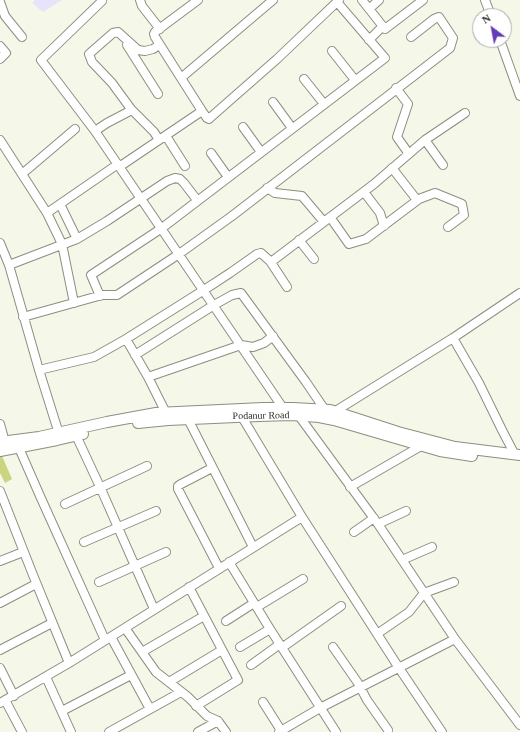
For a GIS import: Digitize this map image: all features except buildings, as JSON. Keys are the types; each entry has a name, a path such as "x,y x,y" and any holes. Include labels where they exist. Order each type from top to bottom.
{"main road":[{"path":"2,445 19,448 129,418 166,413 330,411 398,432 455,447 518,457"},
{"name":"Podanur Road","path":"74,433 145,422 242,417 283,412 299,416 319,417 334,420 422,446 459,455 518,457"},
{"path":"2,445 23,440 60,436"}],"street":[{"path":"140,0 142,6 160,29"},
{"path":"100,296 91,275 162,228 385,58 338,1 277,59 209,119 202,111 159,45 154,34 198,0"},
{"path":"181,78 273,0"},
{"path":"362,0 385,29 423,0"},
{"path":"369,9 380,0"},
{"path":"0,1 5,16 22,37"},
{"path":"102,1 41,60 95,130 118,166 214,304 283,412"},
{"path":"24,317 100,296 117,295 179,254 450,48 452,38 439,17 434,19 411,37"},
{"path":"370,40 383,26"},
{"path":"118,32 138,50 145,51 153,49 159,45"},
{"path":"118,32 137,59 158,94"},
{"path":"118,32 113,33 100,44 89,54 89,58 112,83 131,109 162,138 185,166"},
{"path":"0,46 6,53 0,59"},
{"path":"503,48 520,96"},
{"path":"332,51 355,80"},
{"path":"304,79 324,104"},
{"path":"396,88 408,104 397,137 409,154"},
{"path":"272,102 292,128"},
{"path":"95,130 131,109"},
{"path":"46,213 202,111"},
{"path":"270,261 364,192 424,140 465,113"},
{"path":"243,128 261,152"},
{"path":"22,174 75,129"},
{"path":"0,140 46,213 62,244 74,303"},
{"path":"424,140 443,166"},
{"path":"211,153 228,177"},
{"path":"392,168 417,200"},
{"path":"8,266 77,239 142,199 167,181 175,178 184,183 197,200"},
{"path":"267,188 275,193 302,196 327,219 349,244 366,240 417,200 435,193 462,204 464,215 448,227"},
{"path":"364,192 380,214 384,226"},
{"path":"60,204 77,239"},
{"path":"299,240 314,259"},
{"path":"0,243 60,436"},
{"path":"39,370 94,356 126,339 204,290 257,254 261,253 270,261 287,287"},
{"path":"135,355 214,304 232,295 241,293 330,411 452,338 520,293"},
{"path":"148,377 241,345 253,347 264,343 273,336"},
{"path":"452,338 479,383 502,430 518,457"},
{"path":"126,339 148,377 166,413"},
{"path":"299,416 376,521 455,639 520,725"},
{"path":"242,417 302,517 442,732"},
{"path":"188,419 253,547"},
{"path":"0,424 2,445"},
{"path":"74,433 101,489 154,609"},
{"path":"350,487 422,446"},
{"path":"19,448 40,496 108,639 131,674 150,709"},
{"path":"65,504 101,489 147,466"},
{"path":"212,468 181,484 178,486 178,489 219,568"},
{"path":"0,491 23,552 69,663"},
{"path":"84,542 156,511"},
{"path":"354,532 376,521 406,511"},
{"path":"22,732 3,702 108,639 302,517"},
{"path":"402,560 432,547"},
{"path":"0,561 23,552"},
{"path":"99,582 166,552"},
{"path":"229,562 270,630 282,645 336,732"},
{"path":"226,621 303,579"},
{"path":"377,634 409,612 424,593 454,582"},
{"path":"0,603 36,584"},
{"path":"189,587 238,680 196,706"},
{"path":"251,665 341,606"},
{"path":"142,652 204,616"},
{"path":"0,650 52,623"},
{"path":"125,628 156,672 207,716 218,721 226,732"},
{"path":"240,647 270,630"},
{"path":"263,702 281,732 320,708 455,639"},
{"path":"333,647 361,687 367,700 388,730"},
{"path":"169,682 222,650"},
{"path":"0,670 14,696"},
{"path":"62,711 131,674"},
{"path":"46,677 71,732"},
{"path":"109,732 181,692"},
{"path":"198,732 218,721"}],"shaded area":[{"path":"35,0 62,0 43,12 32,3"}]}
